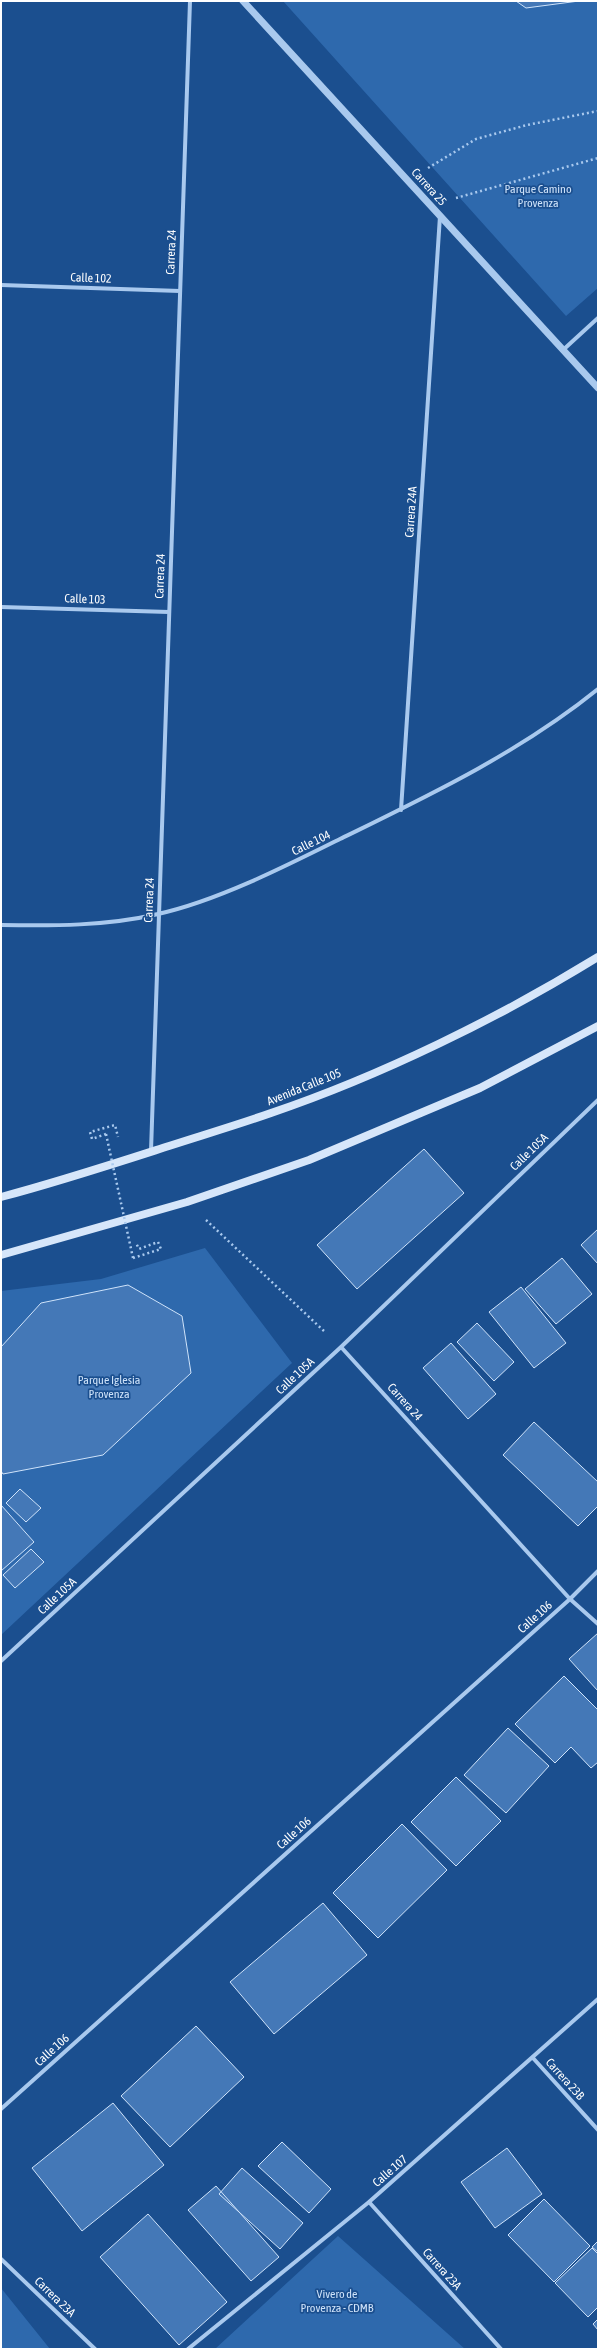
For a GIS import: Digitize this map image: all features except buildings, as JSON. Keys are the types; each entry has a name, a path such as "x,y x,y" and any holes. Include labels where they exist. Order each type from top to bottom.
{"main road":[{"name":"Avenida Calle 105","path":"1,1197 60,1182 272,1113 362,1077 438,1043 520,1002 598,957"},
{"path":"1,1255 187,1202 308,1160 412,1118 480,1088 598,1026"}],"street":[{"name":"Carrera 24","path":"151,1152 190,1"},
{"name":"Carrera 25","path":"243,1 598,388"},
{"name":"Carrera 24A","path":"401,810 440,216"},
{"name":"Calle 102","path":"1,285 180,291"},
{"path":"563,350 598,318"},
{"name":"Calle 103","path":"1,607 169,612"},
{"name":"Calle 104","path":"1,925 44,926 108,922 159,914 219,894 293,862 401,810 497,760 564,716 598,689"},
{"name":"Calle 105A","path":"1,1661 342,1347 598,1100"},
{"name":"Carrera 24","path":"342,1347 570,1599 598,1624"},
{"name":"Calle 106","path":"1,2109 570,1599 598,1571"},
{"name":"Calle 107","path":"188,2349 369,2202 598,1999"},
{"name":"Carrera 23B","path":"533,2058 598,2130"},
{"name":"Carrera 23A","path":"369,2202 501,2349"},
{"name":"Carrera 23A","path":"1,2259 96,2349"}],"path":[{"path":"408,181 476,139 527,125 598,111"},
{"path":"430,205 598,158"},
{"path":"118,1138 115,1125 90,1132 92,1138 106,1134 133,1258 161,1249 158,1242 139,1249 136,1243"},
{"path":"187,1202 342,1347"}],"green space":[{"name":"Parque Camino Provenza","path":"283,1 598,1 598,288 566,316"},
{"name":"Parque Iglesia Provenza","path":"205,1248 292,1363 1,1635 1,1291 101,1279"},
{"name":"Vivero de Provenza - CDMB","path":"338,2236 465,2349 215,2349"},
{"path":"1,2288 50,2349 1,2349"}]}
